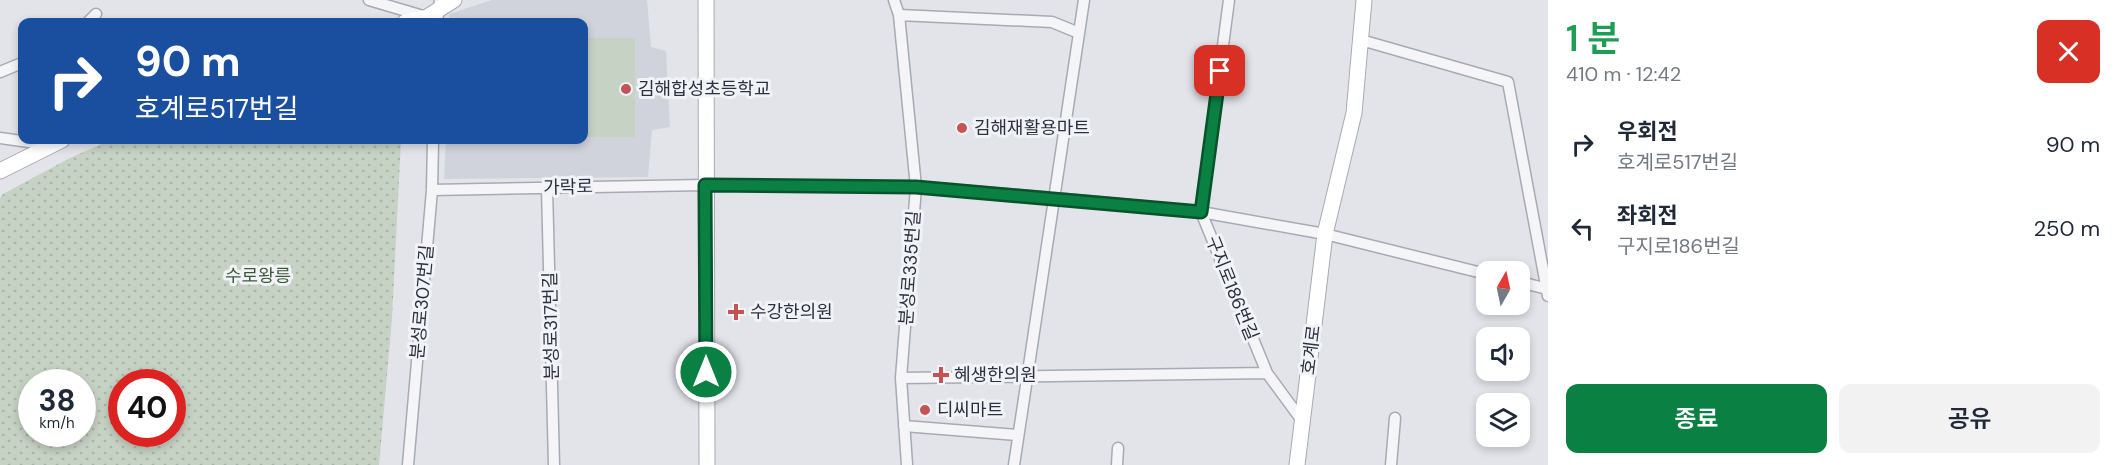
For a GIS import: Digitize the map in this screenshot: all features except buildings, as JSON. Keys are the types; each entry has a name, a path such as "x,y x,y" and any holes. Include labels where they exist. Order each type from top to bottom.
{"street":[{"path":"369,0 436,12"},
{"path":"417,18 436,12 454,0"},
{"path":"706,0 707,465"},
{"name":"분성로335번길","path":"894,0 899,15 916,187 901,378 907,465"},
{"path":"1014,465 1084,0"},
{"name":"구지로186번길","path":"1229,0 1201,212 1267,373 1302,422"},
{"name":"호계로","path":"1297,465 1325,234 1354,113 1364,0"},
{"path":"92,18 96,14"},
{"path":"899,15 1052,22 1079,33"},
{"path":"1361,40 1508,82 1548,293"},
{"path":"0,72 18,65"},
{"path":"0,138 18,139"},
{"path":"0,168 52,144"},
{"name":"분성로307번길","path":"408,465 432,190 433,144"},
{"name":"가락로","path":"432,190 705,185 916,187 1201,212 1325,234"},
{"name":"분성로317번길","path":"547,188 554,465"},
{"path":"1325,234 1476,272"},
{"path":"1530,286 1548,293"},
{"path":"901,378 1267,373"},
{"path":"1391,465 1395,418"},
{"path":"904,426 1017,435"},
{"path":"1117,465 1118,448"}],"shaded area":[{"name":"김해합성초등학교","path":"492,0 647,0 651,47 666,51 670,127 652,130 648,177 444,179 446,144 588,144 588,18 449,18 449,14"}],"green space":[{"path":"588,38 635,38 635,137 588,137"},
{"name":"수로왕릉","path":"102,144 401,144 392,318 379,465 0,465 0,198 3,194 70,158"}],"place":[{"name":"김해합성초등학교","path":"626,89"},
{"name":"김해재활용마트","path":"962,128"},
{"name":"수강한의원","path":"736,312"},
{"name":"혜생한의원","path":"941,375"},
{"name":"디씨마트","path":"925,410"}],"route":[{"path":"706,372 705,185 916,187 1201,212 1220,71"}]}
